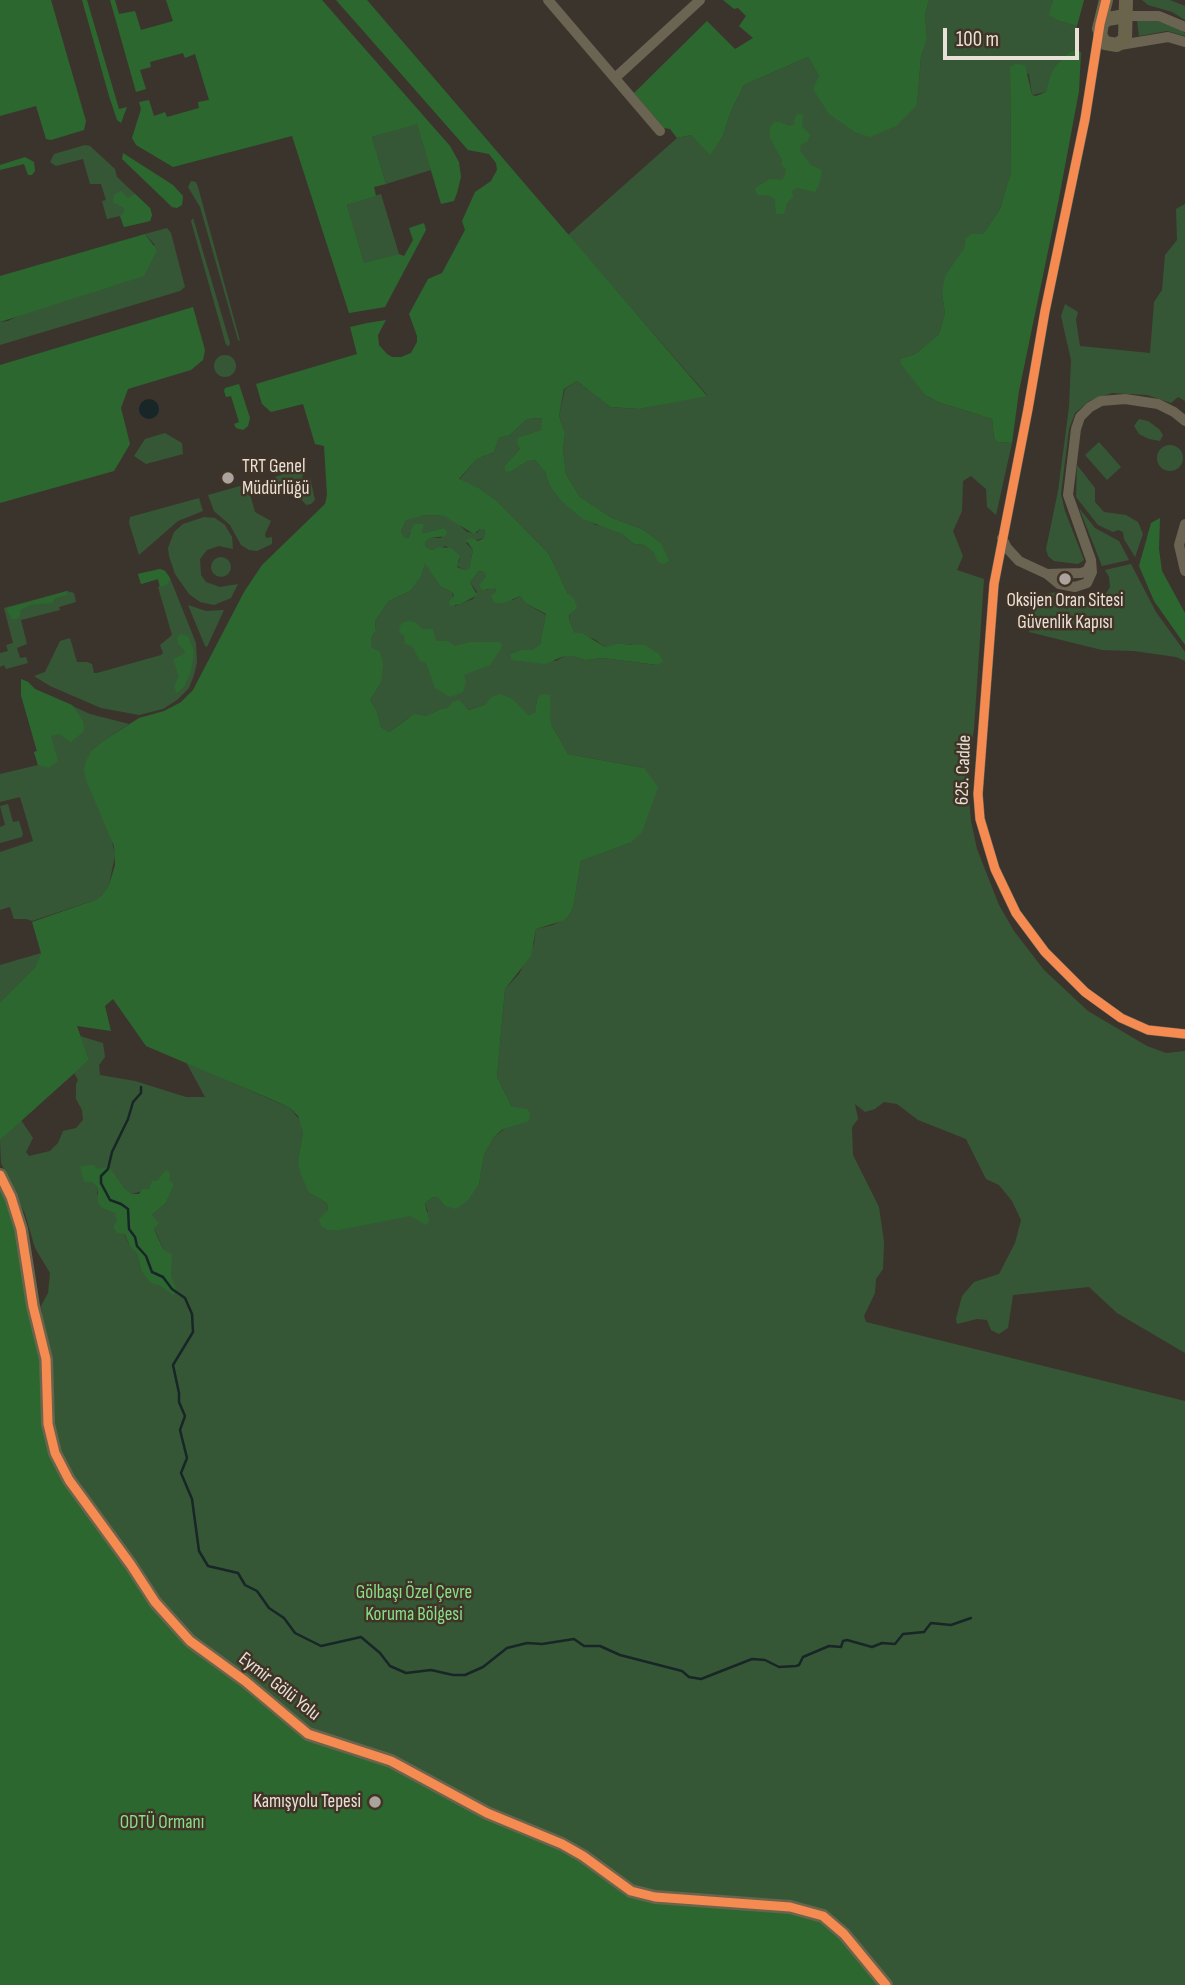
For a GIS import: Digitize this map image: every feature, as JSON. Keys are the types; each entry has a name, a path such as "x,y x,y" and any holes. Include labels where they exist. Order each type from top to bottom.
{"street":[{"path":"548,0 660,131"},
{"path":"615,78 700,0"},
{"path":"1106,0 1099,31 1103,41 1115,45 1168,37 1185,42"},
{"path":"1095,57 1100,50 1122,42 1126,35 1125,0"},
{"path":"1132,0 1137,7 1149,14"},
{"path":"1099,31 1105,20 1149,14 1164,17 1185,27"},
{"name":"625. Cadde","path":"1099,31 1089,97 1045,311 994,584 978,780 980,819 995,869 1016,913 1045,952 1085,992 1138,1027 1185,1034"},
{"path":"1002,538 1019,561 1047,574 1064,586 1075,587 1087,583 1092,572 1091,560 1068,495 1076,429 1080,417 1101,401 1125,399 1157,404 1185,421"},
{"path":"1185,524 1179,545 1185,571"},
{"path":"1047,574 1084,572 1091,560"},
{"name":"Eymir Gölü Yolu","path":"0,1175 15,1207 23,1241 33,1306 46,1359 48,1424 55,1452 75,1490 155,1602 190,1641 245,1681 307,1734 365,1751 409,1770 487,1813 562,1844 631,1891 655,1897 790,1907 823,1916 844,1934 886,1985"}],"green space":[{"path":"0,0 51,0 86,121 84,130 51,140 46,139 36,106 0,116"},
{"path":"82,0 87,0 119,109 127,107 121,123 117,120 109,96"},
{"path":"110,0 115,0 119,14 135,11 141,30 173,21 166,0 322,0 450,146 459,162 461,177 454,201 441,204 417,124 372,137 386,184 374,187 376,196 347,205 364,263 399,254 404,256 413,240 409,228 424,223 426,230 385,307 349,313 292,136 173,167 136,145 132,138 141,109 139,102 149,100 154,116 165,112 167,117 199,108 198,102 209,100 195,54 185,58 183,53 150,62 151,67 140,70 146,89 136,92"},
{"path":"336,0 367,0 707,396 639,409 610,407 577,381 564,389 559,416 565,434 563,449 566,474 580,497 612,518 642,529 661,543 669,561 664,564 658,562 654,553 644,545 634,544 622,534 583,519 560,500 549,485 545,472 535,460 528,461 510,472 505,471 505,465 520,449 517,442 519,437 541,430 542,418 527,419 510,435 499,438 494,452 477,459 459,479 479,488 497,501 549,554 577,608 569,615 575,633 582,633 605,647 619,644 645,645 659,654 663,662 657,665 603,658 586,660 572,656 564,656 545,664 512,660 510,655 521,650 532,650 540,644 546,614 525,603 520,596 504,603 495,603 491,596 496,588 482,590 479,585 486,577 484,572 479,571 470,582 477,595 461,604 450,606 449,602 454,596 452,592 440,586 425,563 421,576 410,591 389,601 375,621 376,631 371,638 371,647 380,652 383,665 381,683 370,700 377,711 381,727 389,732 414,714 425,716 448,708 459,700 468,710 486,704 491,697 501,694 514,700 528,715 535,713 537,699 542,694 550,695 551,724 568,754 644,768 658,787 642,832 630,843 581,861 573,908 568,917 536,929 531,956 505,989 497,1077 512,1107 527,1109 530,1113 529,1121 503,1129 494,1137 484,1155 479,1184 468,1200 456,1209 445,1206 438,1198 433,1197 425,1203 429,1222 426,1225 410,1216 328,1230 321,1226 319,1219 328,1210 327,1203 309,1193 300,1172 298,1160 303,1132 298,1116 290,1108 273,1100 146,1046 113,999 105,1006 111,1031 77,1026 89,1060 0,1140 0,1002 35,967 41,953 32,922 95,900 109,885 115,865 114,846 86,780 86,761 92,750 103,741 139,718 164,711 181,702 193,690 244,592 262,565 325,504 327,495 324,446 315,444 303,404 271,412 262,404 256,384 357,354 350,327 367,323 386,320 378,335 379,345 387,354 401,357 411,353 417,336 409,314 428,279 442,273 465,230 462,221 475,192 491,181 497,170 496,163 489,154 468,150","holes":["425,515 444,516 474,534 485,529 484,538 478,541 471,538 466,540 473,550 469,568 465,570 457,567 460,556 451,548 439,547 432,550 425,546 430,538 446,536 447,531 443,528 424,533 424,524 414,524 408,538 404,537 401,531 406,520"]},
{"path":"723,0 929,0 925,15 927,39 921,57 917,105 896,126 870,137 855,132 829,114 813,89 819,76 808,57 744,85 731,111 723,136 710,155 691,135 677,138 670,129 664,128 634,93 707,21 735,49 753,38 739,26 746,16"},
{"name":"Gölbaşı Özel Çevre Koruma Bölgesi","path":"929,0 1053,0 1050,15 1059,21 1077,26 1077,49 1069,52 1057,64 1046,92 1032,95 1029,74 1010,67 1011,172 1000,209 983,234 972,234 965,238 964,249 942,294 945,313 939,334 915,354 900,359 925,395 938,402 992,419 997,442 1012,443 996,515 987,507 986,489 971,476 963,481 962,511 953,531 963,556 957,570 984,579 974,729 967,777 971,821 977,849 999,905 1014,931 1044,970 1088,1011 1147,1046 1166,1053 1185,1051 1185,1353 1117,1313 1089,1287 1013,1295 1008,1328 999,1334 991,1330 987,1320 977,1319 957,1324 962,1296 974,1282 999,1274 1015,1243 1021,1220 1012,1201 999,1185 986,1179 966,1139 918,1120 897,1104 884,1102 865,1112 855,1104 858,1119 852,1127 853,1155 879,1207 884,1242 883,1269 876,1279 875,1293 864,1316 866,1322 1185,1401 1185,1985 0,1985 36,1315 42,1313 41,1306 48,1293 50,1273 35,1248 25,1214 1,1163 0,1140 21,1120 33,1138 26,1152 29,1156 50,1151 58,1143 63,1131 76,1128 83,1120 82,1110 76,1099 78,1080 74,1073 89,1060 80,1036 103,1043 105,1057 99,1065 100,1075 135,1081 186,1097 205,1097 186,1062 290,1108 302,1123 298,1160 309,1193 327,1203 328,1210 325,1215 428,1212 425,1203 433,1197 438,1198 445,1206 479,1184 484,1155 494,1137 503,1130 512,1107 497,1077 505,989 519,974 534,944 536,929 553,925 568,917 573,908 581,861 630,843 644,768 568,754 551,724 549,695 537,699 535,714 527,715 514,700 467,710 441,709 425,716 408,718 389,732 381,727 377,711 370,700 381,683 371,647 371,638 376,631 375,621 389,601 410,591 425,562 440,586 452,592 455,606 473,599 477,592 470,582 479,571 484,572 486,577 486,590 494,587 495,593 513,600 520,596 525,603 546,615 540,644 532,650 521,650 556,661 564,656 572,656 586,660 603,658 656,665 662,662 658,654 631,644 605,647 594,639 575,633 570,623 568,594 549,554 497,501 479,488 459,480 477,459 494,452 499,438 510,435 527,419 543,418 541,430 519,437 520,449 505,465 510,472 528,461 535,460 545,472 549,485 560,500 596,525 606,526 654,553 661,543 642,529 612,518 580,497 566,474 563,449 565,434 559,416 565,389 577,381 610,407 639,409 707,395 568,235 677,138 691,135 710,154 723,136 731,111 744,85 808,57 819,76 917,105 921,57 927,39 925,15","holes":["83,1166 97,1169 132,1194 149,1189 157,1181 174,1185 166,1203 152,1215 171,1276 141,1270 137,1252 130,1247 115,1212 97,1194 98,1188 91,1182"]},
{"path":"1053,0 1084,0 1077,26 1049,15"},
{"path":"1142,0 1170,0 1185,6 1185,20 1172,12 1148,5"},
{"path":"1137,21 1159,21 1176,26 1185,36 1167,31 1139,36"},
{"path":"1077,49 1081,53 1079,91 1019,391 1012,443 997,442 992,419 938,402 925,395 900,359 915,354 939,334 945,313 942,294 945,276 964,249 965,238 971,234 983,234 1000,209 1011,172 1010,67 1016,64 1025,65 1032,95 1036,96 1046,92 1057,64 1069,52"},
{"path":"797,114 803,115 802,126 810,135 807,142 801,144 800,151 811,165 822,170 819,185 815,192 797,188 792,191 793,197 787,203 784,214 776,214 775,199 767,195 757,195 755,188 770,179 782,180 785,175 786,169 782,166 782,160 770,138 770,127 774,122 789,126 795,124"},
{"path":"417,123 431,170 386,184 372,137"},
{"path":"90,146 115,169 117,177 150,208 150,221 124,227 120,216 107,219 102,201 106,200 101,184 90,184 83,159 56,166 50,162 54,154"},
{"path":"123,153 173,185 183,196 182,205 172,207 122,159"},
{"path":"25,157 34,162 35,171 32,175 28,175 24,164 0,170 0,165"},
{"path":"191,181 196,182 198,187 240,341 200,207 188,187"},
{"path":"121,191 128,198 135,194 150,208 150,221 124,227 120,216 124,208 113,200 115,194"},
{"path":"381,194 399,254 364,264 347,205"},
{"path":"1185,204 1185,401 1178,397 1171,403 1147,395 1112,393 1089,401 1075,413 1069,429 1061,494 1084,560 1078,564 1054,561 1048,556 1046,549 1058,491 1069,407 1071,360 1061,316 1065,304 1078,312 1076,320 1080,346 1150,353 1154,302 1162,290 1165,255 1177,240 1176,209"},
{"path":"193,218 229,346 226,345 191,221"},
{"path":"167,228 171,233 185,287 180,291 0,345 0,322 8,321 155,245 145,234"},
{"path":"145,234 157,250 144,276 0,322 0,276"},
{"path":"193,307 205,350 203,360 191,370 128,389 121,408 130,444 114,471 0,503 0,365"},
{"path":"225,355 233,358 236,366 233,374 225,377 217,374 214,366 217,358"},
{"path":"239,384 250,418 248,426 243,430 236,428 234,424 239,422 231,396 226,397 224,391 225,388"},
{"path":"1139,419 1148,421 1159,429 1163,435 1160,441 1139,434 1134,426"},
{"path":"165,433 182,443 183,454 146,464 134,456 145,439"},
{"path":"1099,442 1121,467 1107,480 1085,455"},
{"path":"1170,445 1179,449 1183,458 1179,467 1170,471 1161,467 1157,458 1161,449"},
{"path":"1077,465 1095,488 1095,502 1104,512 1126,515 1138,522 1143,534 1135,557 1124,539 1123,532 1113,532 1098,525 1076,497"},
{"path":"300,468 303,474 301,485 286,496 279,492 275,477"},
{"path":"310,478 315,500 306,505 301,499"},
{"path":"247,484 255,512 271,521 265,534 266,538 272,537 272,544 257,551 241,545 230,525 214,511 208,495"},
{"path":"199,498 203,511 178,521 139,555 129,523 130,517"},
{"path":"1079,508 1095,528 1119,541 1129,560 1102,566"},
{"path":"425,515 444,516 454,520 467,532 477,533 480,529 485,529 484,538 466,543 473,550 469,568 465,570 457,566 460,559 446,546 432,550 425,546 430,538 441,538 443,528 424,533 410,532 408,538 404,537 401,531 406,519"},
{"path":"204,517 215,518 225,525 232,537 233,549 219,546 207,550 200,559 201,575 206,582 220,587 238,584 231,598 214,605 200,602 189,594 175,574 168,548 174,532 183,524"},
{"path":"1160,518 1159,549 1162,571 1185,613 1185,645 1154,601 1139,566 1151,523"},
{"path":"221,557 228,560 231,567 228,574 221,577 214,574 211,567 214,560"},
{"path":"1131,564 1156,612 1185,652 1185,661 1176,657 1134,651 1102,650 1029,632 1034,603 1041,595 1056,592 1094,601 1105,595 1110,587 1105,570"},
{"path":"160,569 170,578 196,643 197,662 194,675 189,688 177,700 163,709 139,715 101,708 50,686 34,676 45,672 60,641 70,638 77,662 92,664 94,673 161,655 163,653 160,645 172,635 158,587 160,586 158,579 141,584 138,574"},
{"path":"160,569 170,578 168,584 160,587 158,579 141,584 138,574"},
{"path":"67,591 74,593 76,602 59,607 60,610 21,620 27,644 17,648 20,658 26,657 28,663 6,669 4,665 0,667 0,653 8,651 6,645 13,643 4,608"},
{"path":"67,591 67,595 55,598 52,603 30,605 20,610 17,619 12,619 8,612 7,608"},
{"path":"188,605 206,611 224,610 207,647 205,646"},
{"path":"415,622 422,629 433,629 436,641 447,641 455,646 470,642 499,642 502,644 501,649 490,665 464,675 466,682 463,692 450,697 435,688 426,663 420,661 412,646 405,644 404,635 399,628 402,623"},
{"path":"181,634 188,636 194,652 191,671 184,687 177,693 174,687 179,676 173,659 185,651 178,643 177,637"},
{"path":"21,679 35,689 90,714 129,724 92,750 115,855 109,885 95,900 32,921 14,919 10,907 0,910 0,852 33,841 20,797 0,802 0,774 38,765 34,752 37,751 21,695"},
{"path":"21,679 35,689 72,705 83,721 84,731 71,742 59,734 51,736 58,761 49,768 38,765 34,752 37,751 21,695"},
{"path":"8,804 13,822 19,821 23,834 22,837 0,843 0,827 5,825 0,806"},
{"path":"41,953 35,967 0,1002 0,965"},
{"path":"94,1165 97,1169 109,1167 124,1188 132,1194 149,1189 152,1181 157,1181 166,1170 170,1173 169,1180 174,1185 166,1203 152,1215 159,1223 154,1228 164,1250 172,1254 171,1277 177,1291 173,1295 161,1286 151,1283 141,1270 137,1253 130,1247 125,1234 117,1233 113,1227 117,1221 115,1213 101,1207 98,1202 98,1188 91,1182 84,1182 80,1166"},
{"name":"ODTÜ Ormanı","path":"0,1175 18,1218 52,1443 155,1602 287,1719 537,1833 631,1891 816,1913 886,1985 0,1985"}],"shaded area":[{"path":"145,399 153,399 159,409 153,419 145,419 139,413 139,405"}],"waterway":[{"path":"141,1087 141,1093 133,1102 112,1152 108,1169 101,1176 101,1183 110,1200 128,1209 129,1229 137,1246 146,1256 152,1272 163,1277 172,1289 185,1298 192,1314 193,1332 173,1365 179,1402 185,1416 180,1430 187,1458 181,1473 192,1499 199,1551 208,1566 238,1573 245,1585 257,1591 269,1608 284,1618 295,1633 321,1646 361,1637 380,1653 390,1666 406,1673 431,1670 465,1675 483,1667 507,1648 527,1643 542,1644 574,1639 584,1646 600,1646 620,1655 682,1671 689,1677 701,1679 752,1659 765,1660 779,1667 796,1666 803,1657 829,1646 841,1647 843,1641 847,1640 872,1647 882,1643 895,1644 903,1634 924,1632 931,1623 951,1625 971,1618"}],"cycle path":[{"path":"1106,0 994,584 978,794 980,819 995,869 1016,913 1045,952 1085,992 1121,1018 1148,1030 1185,1034"},
{"path":"0,1175 11,1197 21,1229 33,1306 46,1359 48,1424 55,1453 69,1480 155,1602 190,1641 245,1681 308,1734 391,1761 487,1813 562,1844 631,1891 655,1897 790,1907 823,1916 844,1934 886,1985"}],"place":[{"name":"TRT Genel Müdürlüğü","path":"228,478"},
{"name":"Oksijen Oran Sitesi Güvenlik Kapısı","path":"1065,579"},
{"name":"Kamışyolu Tepesi","path":"375,1802"}]}
